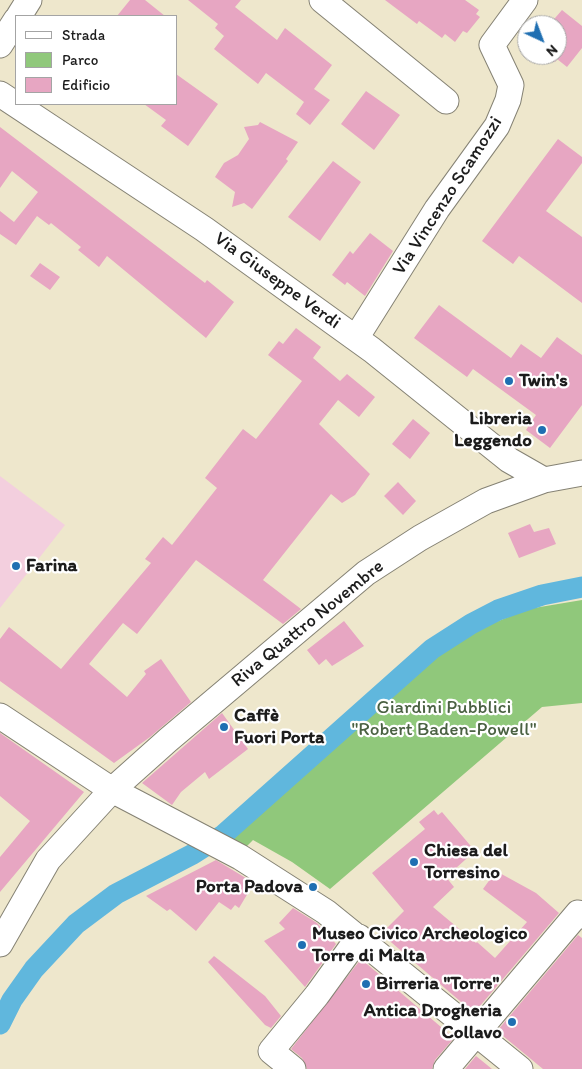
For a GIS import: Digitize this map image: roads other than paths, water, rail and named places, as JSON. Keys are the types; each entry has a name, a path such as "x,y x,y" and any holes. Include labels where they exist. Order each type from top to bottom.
{"street":[{"path":"20,15 29,0"},
{"path":"322,0 446,101"},
{"name":"Via Vincenzo Scamozzi","path":"356,338 437,209 497,126 508,100 511,85 492,45 525,0"},
{"path":"0,45 15,22"},
{"name":"Via Giuseppe Verdi","path":"0,94 15,104"},
{"name":"Via Giuseppe Verdi","path":"17,105 204,229 356,338 509,460 544,480"},
{"name":"Riva Quattro Novembre","path":"0,944 48,860 112,790 168,740 366,573 420,538 486,501 544,480 582,472"},
{"path":"0,716 112,790 240,858 326,912 520,1069"},
{"path":"446,1069 578,913 582,916"},
{"path":"293,1069 271,1051 317,995 359,937"}],"waterway":[{"path":"0,1024 12,1000 34,969 76,924 116,894 193,854 223,835 432,649 471,624 498,610 542,595 582,587"}],"place":[{"name":"Twin's","path":"509,381"},
{"name":"Libreria Leggendo","path":"542,430"},
{"name":"Farina","path":"16,566"},
{"name":"Caffè Fuori Porta","path":"224,727"},
{"name":"Chiesa del Torresino","path":"414,862"},
{"name":"Porta Padova","path":"313,887"},
{"name":"Museo Civico Archeologico Torre di Malta","path":"302,945"},
{"name":"Birreria \"Torre\"","path":"366,984"},
{"name":"Antica Drogheria Collavo","path":"512,1022"}],"park label":[{"name":"Giardini Pubblici \"Robert Baden-Powell\"","path":"444,719"}]}
